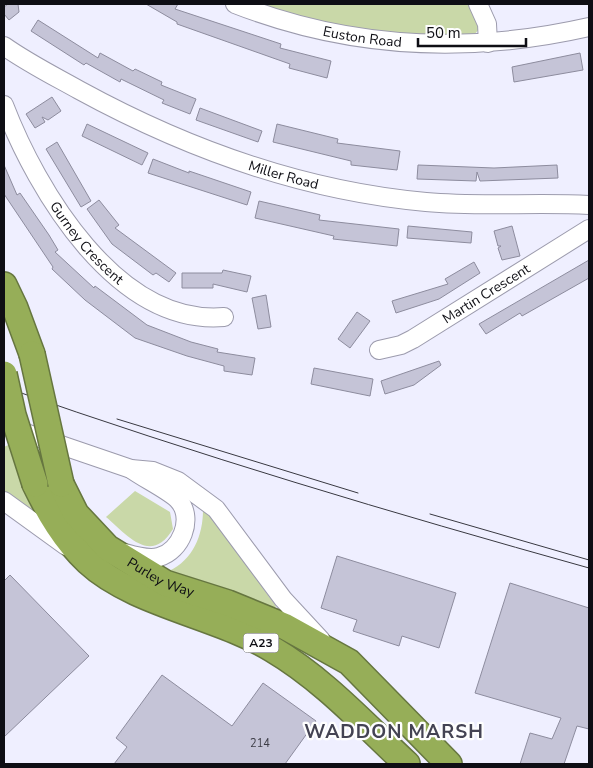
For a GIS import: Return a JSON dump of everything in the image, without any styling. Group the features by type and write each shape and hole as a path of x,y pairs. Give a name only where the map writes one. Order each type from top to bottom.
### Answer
{"highway":[{"name":"Purley Way","path":"4,285 15,308 32,354 61,484 98,556 117,582 226,626 270,647 289,659 335,695 407,764"},
{"name":"Purley Way","path":"4,374 13,415 35,484 51,518 64,536 98,556 165,583 228,603 276,623 349,662 449,764"}],"street":[{"path":"478,4 487,24 488,43"},
{"name":"Euston Road","path":"240,5 297,24 364,39 440,45 530,39 589,27"},
{"name":"Miller Road","path":"4,46 69,85 153,128 239,162 302,181 365,195 427,202 589,205"},
{"name":"Gurney Crescent","path":"4,105 38,180 68,226 94,256 135,290 153,301 190,317 205,319 224,317"},
{"name":"Martin Crescent","path":"379,350 401,345 412,339 589,229"},
{"path":"4,426 131,469 179,500 186,518 184,529 175,547 158,558 98,556 4,501"},
{"path":"131,469 153,470 178,481 216,509 283,599 334,654"}],"green space":[{"path":"262,4 472,4 479,17 479,29 474,35 394,35 320,23"},
{"path":"10,444 37,514 4,493 4,447"},
{"path":"135,491 170,512 173,529 165,540 156,545 148,546 131,539 106,517"},
{"path":"203,510 223,529 232,541 276,606 274,609 176,577 169,571 184,560 195,546 201,529"}],"building":[{"path":"8,4 18,4 19,12 9,20 4,14 4,7"},
{"path":"146,4 178,4 175,9 281,44 280,48 331,61 327,78 289,68 290,64 177,24 177,22"},
{"path":"38,20 98,58 100,53 133,71 135,69 162,82 161,85 196,99 190,114 162,103 164,100 121,79 120,82 86,63 84,65 31,31"},
{"path":"580,53 583,70 514,82 512,67"},
{"path":"52,97 61,111 48,120 42,117 45,122 35,128 26,114"},
{"path":"200,108 262,131 258,142 196,120"},
{"path":"87,124 148,153 142,165 82,136"},
{"path":"277,124 338,139 337,143 400,151 397,170 351,165 351,161 273,142"},
{"path":"57,142 91,201 81,207 46,149"},
{"path":"153,159 189,173 189,171 251,192 247,205 148,173"},
{"path":"4,165 17,195 20,193 49,235 58,250 55,252 94,288 95,286 147,325 191,342 218,349 217,352 255,358 252,375 224,371 224,366 187,356 135,338 85,300 52,269 53,267 4,194"},
{"path":"418,165 494,168 557,165 558,178 480,181 477,172 476,181 417,179"},
{"path":"99,200 119,225 115,228 176,273 169,282 156,273 153,275 112,244 87,209"},
{"path":"259,201 320,215 319,220 399,229 397,246 333,239 334,236 255,218"},
{"path":"408,226 472,232 471,243 407,238"},
{"path":"512,226 520,256 502,260 498,248 501,246 498,246 494,231"},
{"path":"589,260 589,278 522,316 520,313 486,334 479,324"},
{"path":"474,262 480,273 439,299 396,313 392,301 448,284 445,279"},
{"path":"223,270 251,276 247,292 213,284 213,288 182,288 182,273 222,273"},
{"path":"266,295 271,327 258,329 252,298"},
{"path":"357,312 370,321 350,348 338,339"},
{"path":"439,361 441,365 414,385 385,394 381,381"},
{"path":"314,368 373,379 370,396 311,384"},
{"path":"337,556 456,593 439,648 402,636 399,646 353,631 357,620 321,608"},
{"path":"10,575 89,656 4,737 4,581"},
{"path":"510,583 589,608 589,729 577,726 564,764 520,764 530,733 552,739 561,718 475,693"},
{"path":"162,675 232,726 263,683 316,721 285,764 114,764 127,747 116,738"}],"tram line":[{"path":"4,387 149,436 295,482 589,568"},
{"path":"117,419 358,493"},
{"path":"430,514 589,560"}],"district":[{"name":"WADDON MARSH","path":"394,732"}]}
